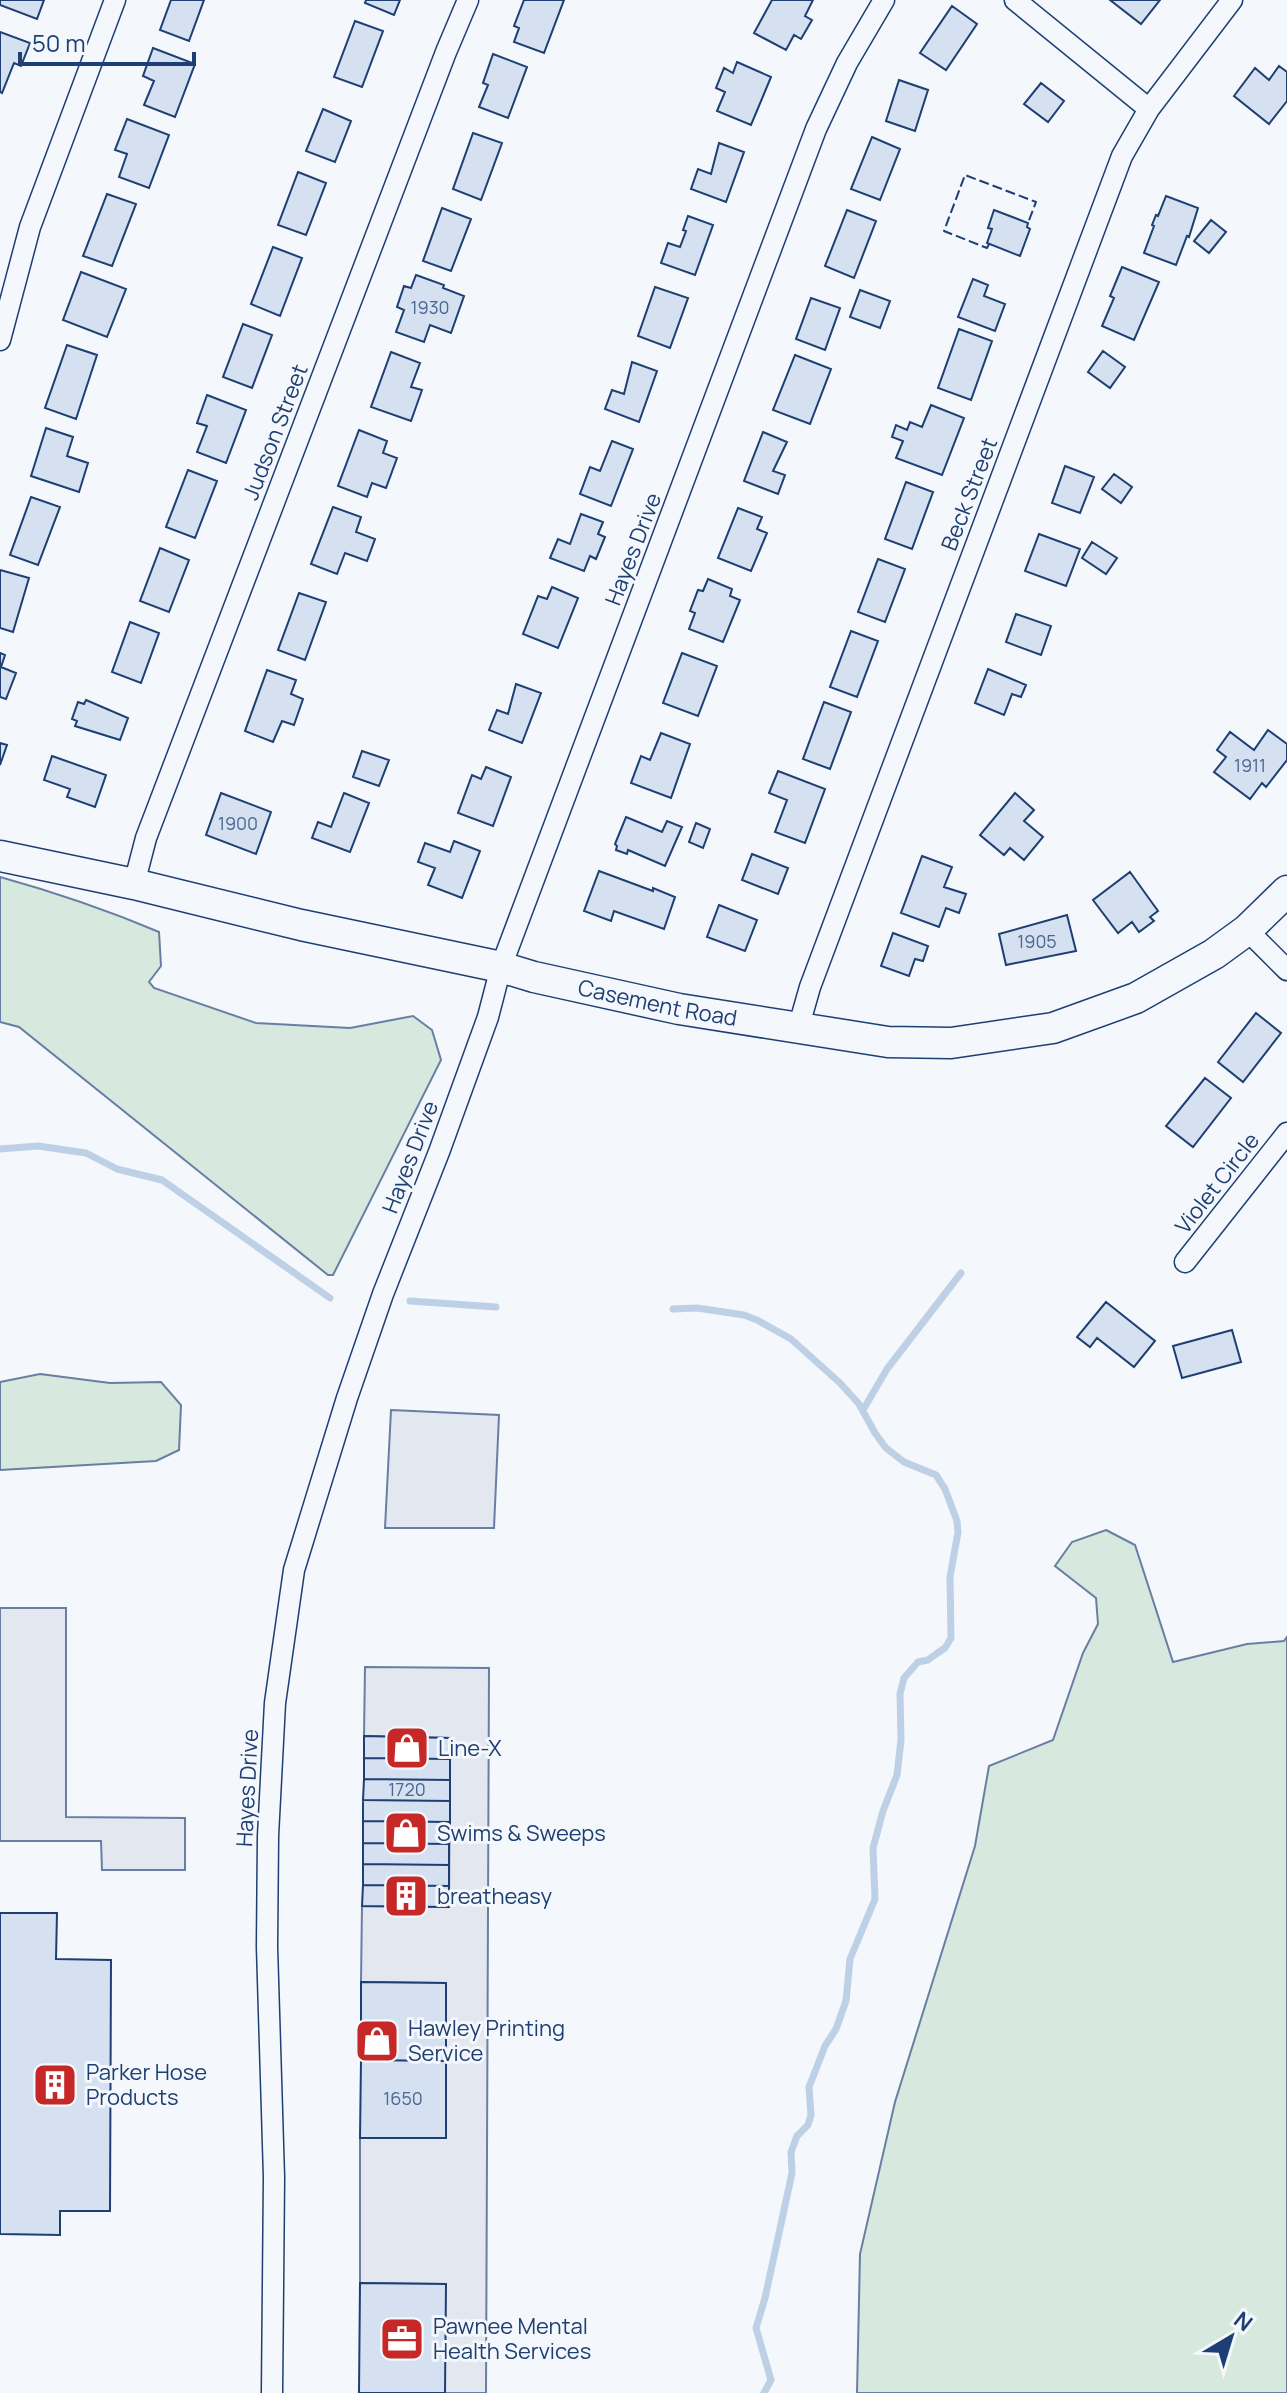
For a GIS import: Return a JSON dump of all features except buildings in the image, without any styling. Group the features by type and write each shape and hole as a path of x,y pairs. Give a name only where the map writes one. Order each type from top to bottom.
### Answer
{"street":[{"path":"0,340 30,227 115,0"},
{"name":"Judson Street","path":"134,884 146,838 468,0"},
{"name":"Hayes Drive","path":"272,2393 274,2177 267,1947 268,1836 275,1703 294,1570 360,1359 488,1017 501,967 816,129 847,63 884,0"},
{"path":"1015,0 1149,109"},
{"name":"Beck Street","path":"798,1029 810,987 1122,156 1149,109 1232,0"},
{"name":"Casement Road","path":"0,856 679,1009 888,1042 951,1043 1053,1028 1136,998 1183,973 1247,930 1287,891"},
{"path":"1247,930 1287,970"},
{"name":"Violet Circle","path":"1185,1262 1287,1133"}],"shaded area":[{"path":"0,877 80,902 159,932 161,966 149,982 154,988 256,1023 350,1028 413,1016 432,1030 441,1060 333,1275 328,1275 19,1027 0,1022"},
{"path":"40,1374 110,1383 161,1382 181,1405 179,1450 156,1461 0,1470 0,1382"},
{"path":"391,1410 499,1415 494,1528 385,1528"},
{"path":"1106,1530 1135,1545 1173,1662 1247,1644 1284,1641 1287,1637 1287,2393 857,2393 860,2254 895,2102 975,1846 989,1766 1053,1740 1083,1653 1098,1624 1096,1598 1055,1566 1072,1542"},
{"path":"0,1608 66,1608 66,1817 185,1818 185,1870 102,1870 101,1841 0,1841"},
{"path":"365,1667 489,1668 486,2393 445,2393 445,2284 360,2283 360,2138 446,2138 446,1983 361,1982 362,1906 449,1907 450,1738 364,1736"}],"waterway":[{"path":"0,1149 38,1146 86,1153 117,1169 162,1180 330,1298"},
{"path":"863,1410 887,1369 961,1273"},
{"path":"410,1301 496,1307"},
{"path":"673,1309 697,1308 744,1315 791,1339 859,1404 886,1448 904,1462 936,1475 945,1489 958,1532 950,1577 951,1638 945,1648 928,1660 918,1662 904,1678 900,1694 901,1740 897,1775 873,1848 875,1899 850,1959 846,2001 809,2087 811,2115 808,2125 797,2136 791,2152 792,2173 756,2328 771,2380 764,2393"}],"fence":[{"path":"989,244 987,248 944,231 965,175 1036,202 1028,223"}],"place":[{"name":"Line-X","path":"407,1748"},
{"name":"Swims & Sweeps","path":"406,1833"},
{"name":"breatheasy","path":"406,1896"},
{"name":"Hawley Printing Service","path":"377,2041"},
{"name":"Parker Hose Products","path":"55,2085"},
{"name":"Pawnee Mental Health Services","path":"402,2339"}]}
